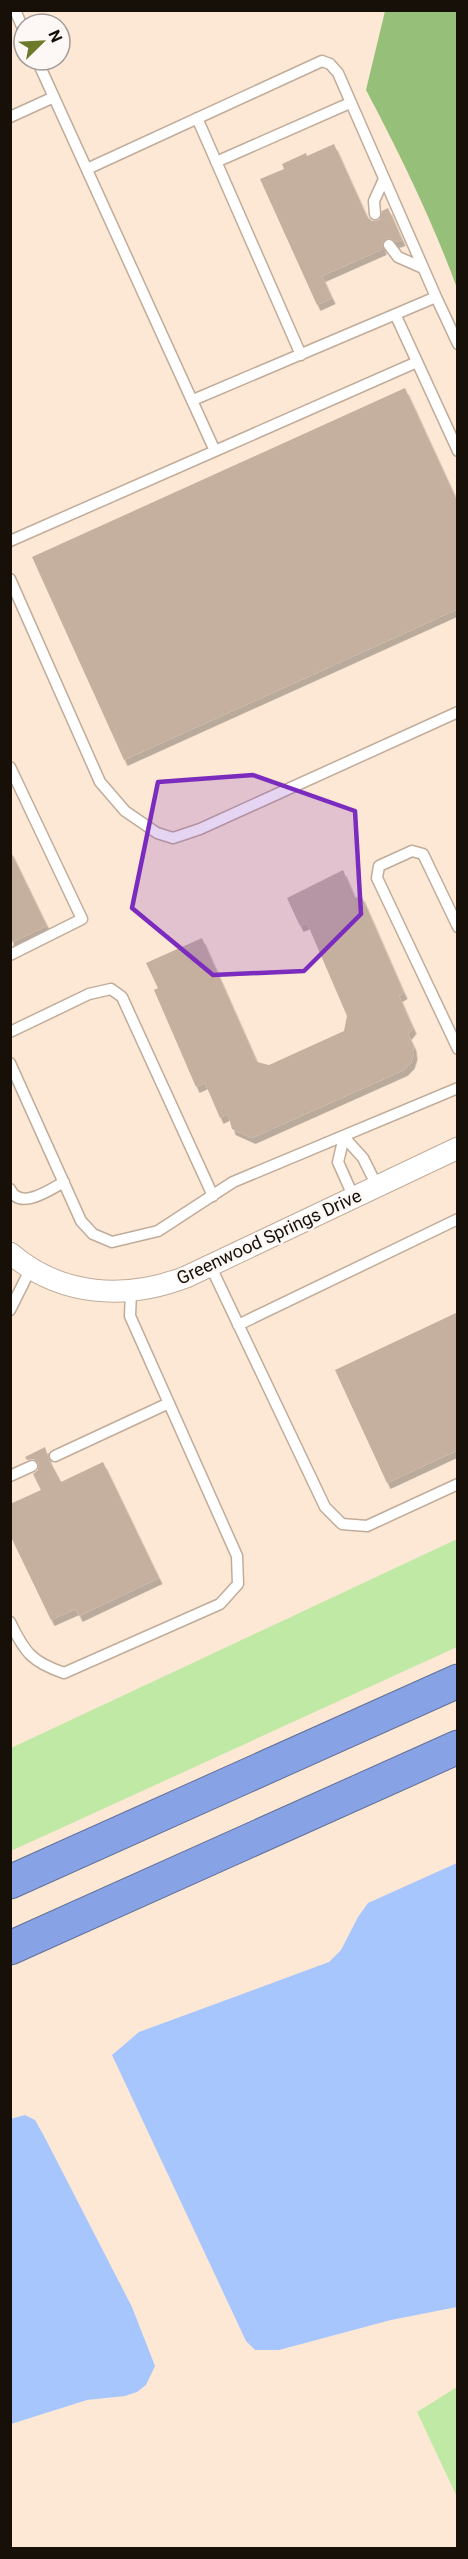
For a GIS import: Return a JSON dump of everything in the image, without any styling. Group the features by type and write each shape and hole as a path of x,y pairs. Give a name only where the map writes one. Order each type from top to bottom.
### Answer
{"highway":[{"path":"351,1729 458,1674"},
{"path":"10,1882 458,1681"},
{"path":"10,1948 458,1747"}],"street":[{"name":"Greenwood Springs Drive","path":"10,1252 31,1268 72,1287 131,1291 158,1287 210,1265 458,1148"}],"lane":[{"path":"87,169 322,61 330,64 338,73 458,344"},
{"path":"43,72 216,451"},
{"path":"10,117 54,97"},
{"path":"216,162 350,103"},
{"path":"196,117 301,355"},
{"path":"375,214 374,201 384,179"},
{"path":"389,246 398,257 423,268"},
{"path":"193,400 396,316 436,297"},
{"path":"396,316 458,451"},
{"path":"10,541 417,362"},
{"path":"10,579 100,782 125,811 157,833 173,838 200,829 458,712"},
{"path":"10,767 82,919 10,955"},
{"path":"458,927 423,854 411,851 379,866 376,871 377,878 458,1049"},
{"path":"10,1032 89,994 111,989 122,996 213,1196"},
{"path":"10,1063 81,1221 93,1234 112,1242 158,1231 233,1182 458,1088"},
{"path":"344,1137 363,1158 377,1186"},
{"path":"344,1137 338,1162 354,1198"},
{"path":"10,1189 18,1199 31,1198 64,1182"},
{"path":"238,1325 458,1219"},
{"path":"210,1265 325,1507 342,1524 367,1526 458,1484"},
{"path":"10,1310 31,1268"},
{"path":"10,1622 20,1642 40,1664 64,1673 220,1604 238,1584 237,1556 130,1316 131,1291"},
{"path":"55,1456 169,1403"},
{"path":"10,1476 32,1466"}],"highlighted area":[{"path":"253,775 355,811 361,914 304,971 213,975 132,908 158,782"}],"green space":[{"path":"385,11 457,11 457,288 415,188 366,90"},
{"path":"457,1539 457,1647 11,1851 11,1748"},
{"path":"457,2387 457,2497 417,2412"}],"water":[{"path":"457,1863 457,2307 391,2320 279,2350 255,2350 246,2341 112,2055 139,2032 329,1962 341,1950 368,1903"},
{"path":"25,2115 35,2120 44,2136 132,2307 155,2366 146,2385 137,2392 125,2396 87,2400 11,2424 10,2119"}],"building":[{"path":"334,144 367,217 372,221 379,220 382,211 388,208 402,240 396,242 391,238 385,239 382,243 383,249 322,276 332,298 317,305 260,179 284,169 282,164"},
{"path":"405,388 458,503 458,609 124,760 32,557"},
{"path":"10,850 47,926 10,943"},
{"path":"343,870 355,898 361,895 404,993 399,996 413,1028 408,1034 414,1054 411,1063 404,1070 252,1138 232,1129 228,1114 220,1118 205,1083 196,1087 154,990 158,988 146,963 202,938 257,1062 269,1065 344,1031 347,1016 307,923 300,926 287,898"},
{"path":"458,1312 458,1450 387,1483 335,1370"},
{"path":"45,1447 61,1482 103,1462 159,1578 79,1616 76,1609 51,1620 10,1535 10,1504 41,1490 33,1474 38,1470 39,1462 33,1459 27,1460 25,1457"}]}
